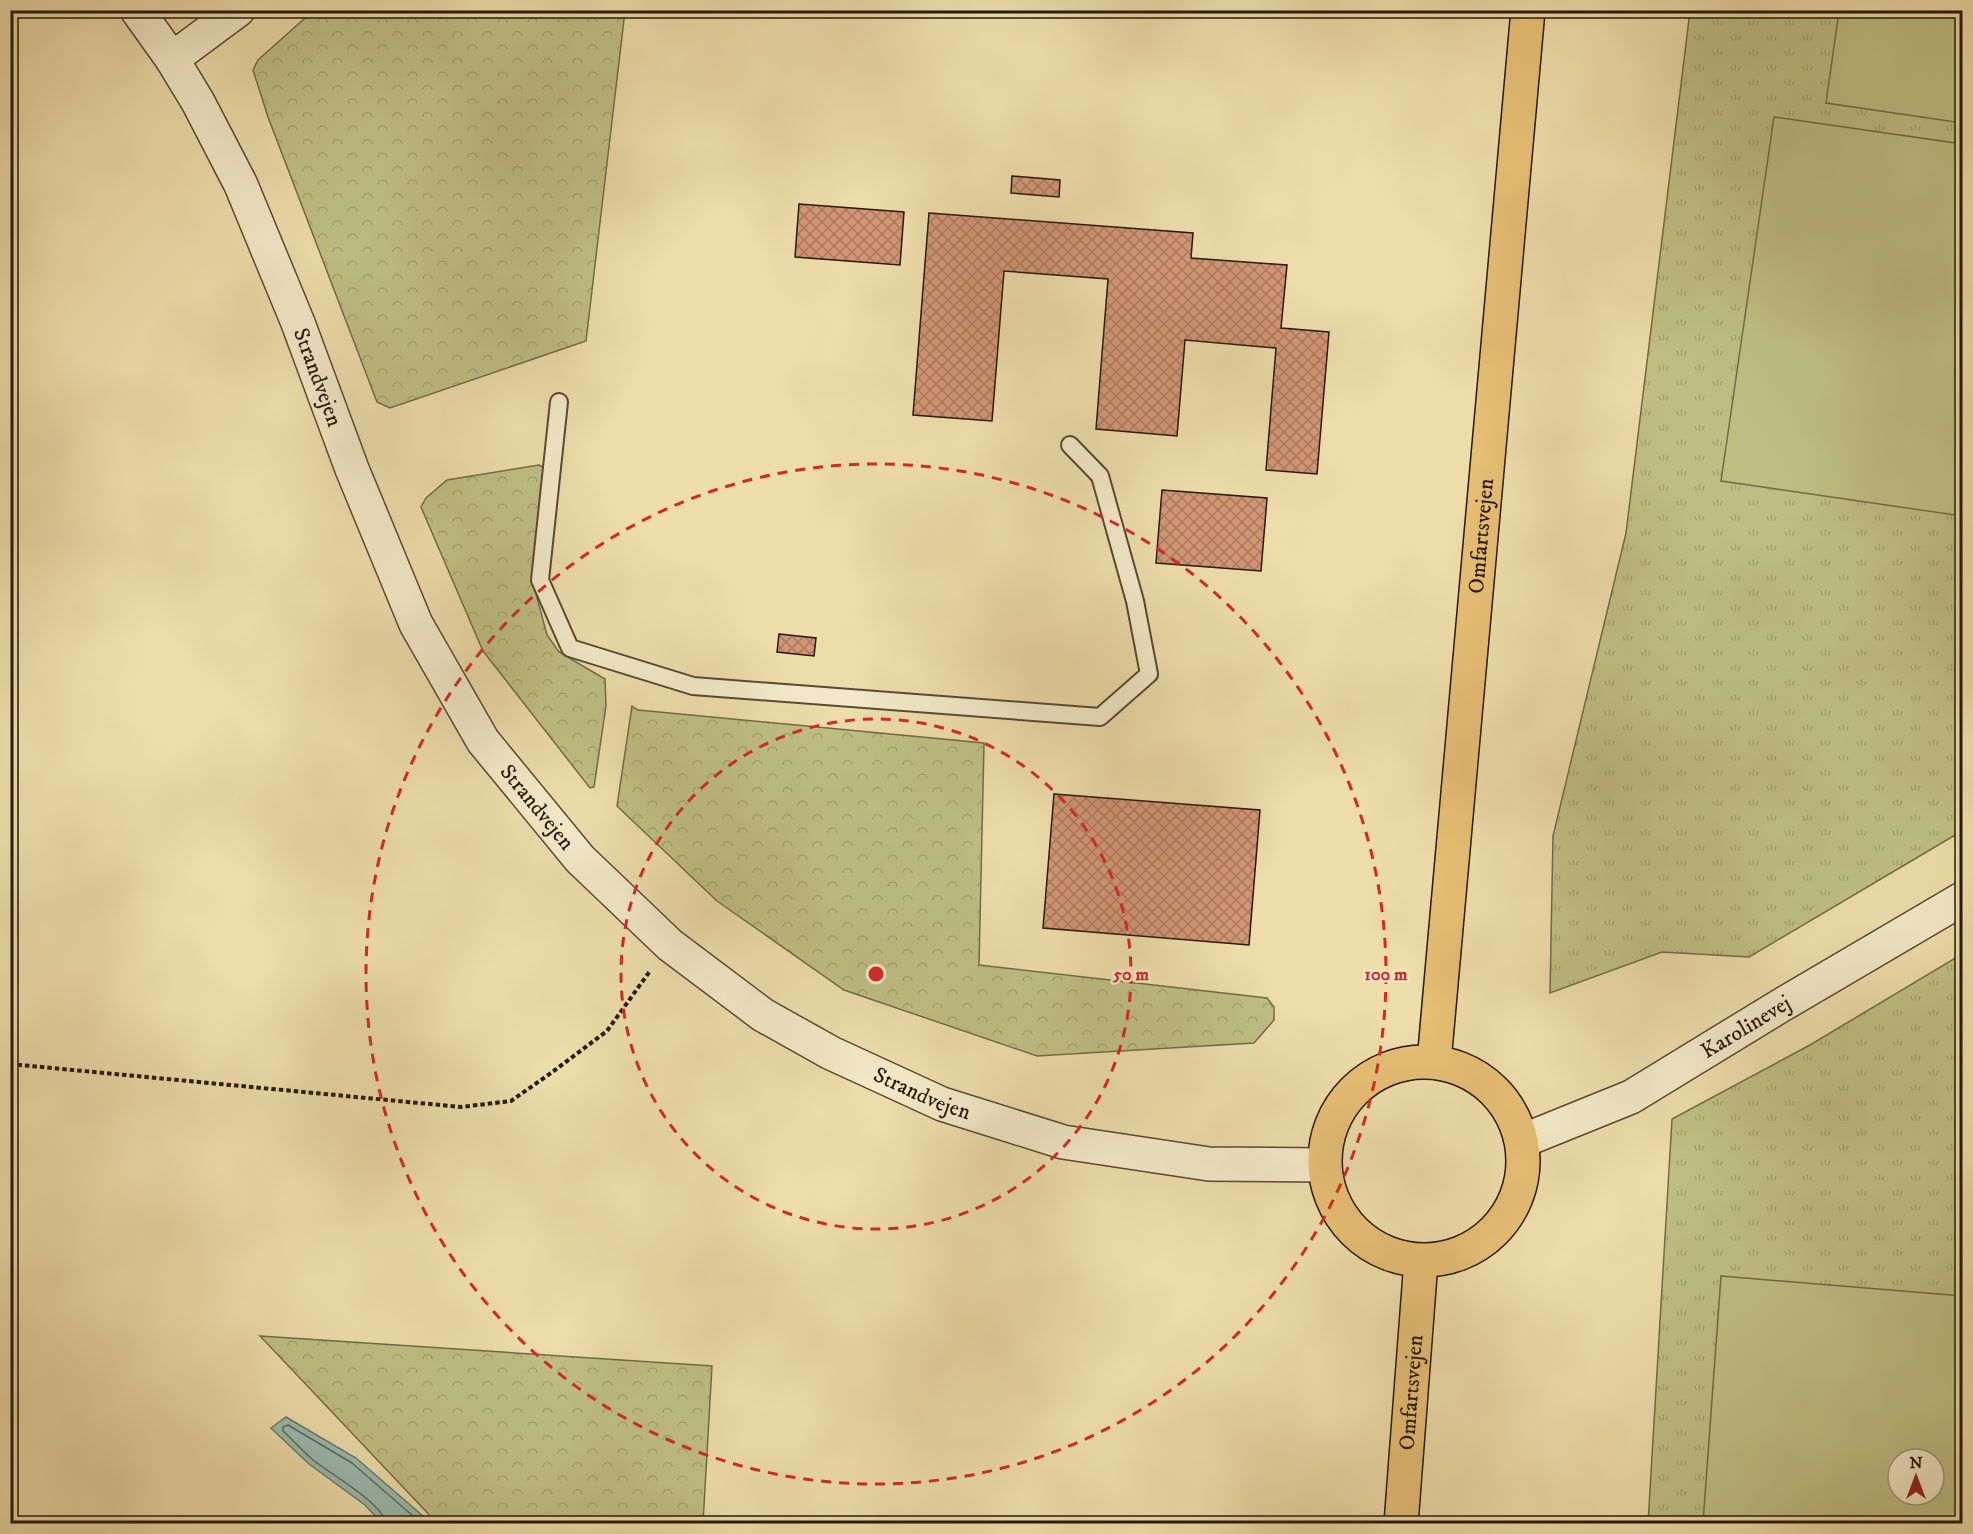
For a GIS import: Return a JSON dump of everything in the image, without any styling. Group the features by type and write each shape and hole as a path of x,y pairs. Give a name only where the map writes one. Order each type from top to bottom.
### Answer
{"main road":[{"name":"Omfartsvejen","path":"1434,1062 1528,10"},
{"path":"1434,1062 1464,1070 1491,1088 1511,1112 1522,1141 1523,1171 1516,1200 1500,1226 1478,1245 1451,1257 1421,1261 1392,1256 1365,1242 1344,1221 1329,1195 1324,1165 1328,1132 1344,1101 1369,1078 1400,1064 1434,1062"},
{"name":"Omfartsvejen","path":"1401,1524 1421,1261"}],"street":[{"name":"Strandvejen","path":"137,10 172,58 198,102 241,185 298,323 352,469 416,624 483,741 580,859 670,945 763,1015 831,1053 942,1104 1063,1142 1209,1164 1324,1165"},
{"path":"172,58 238,10"},
{"name":"Karolinevej","path":"1522,1141 1631,1097 1962,899"}],"lane":[{"path":"559,402 540,580 570,648 693,686 1101,717 1149,674 1135,601 1101,477 1070,445"}],"path":[{"path":"10,1064 461,1107 511,1101 607,1031 670,945"}],"green space":[{"path":"313,11 625,11 586,341 390,408 377,402 268,117 253,70 258,60"},
{"path":"1690,11 1962,11 1962,831 1749,957 1662,952 1550,993 1553,836 1626,533"},
{"path":"1839,11 1962,11 1962,123 1826,103"},
{"path":"1774,117 1962,144 1962,516 1721,481"},
{"path":"539,465 548,470 536,594 547,635 559,652 605,679 606,706 594,787 590,788 483,651 421,507 426,498 447,480"},
{"path":"632,706 638,710 984,743 979,965 1267,998 1274,1007 1274,1020 1254,1043 1037,1056 844,990 717,901 617,806"},
{"path":"1962,954 1962,1523 1648,1524 1672,1119 1810,1045"},
{"path":"1721,1276 1962,1296 1962,1523 1703,1523"},
{"path":"260,1336 712,1366 703,1523 437,1523"}],"water":[{"path":"286,1417 356,1458 431,1523 382,1523 365,1505 309,1464 271,1428"}],"building":[{"path":"1012,176 1060,180 1059,197 1011,193"},
{"path":"799,204 904,212 900,265 795,257"},
{"path":"929,213 1193,233 1191,258 1287,265 1281,328 1329,332 1317,474 1266,470 1276,348 1185,340 1177,436 1096,429 1108,279 1004,271 992,421 913,415"},
{"path":"1162,490 1267,498 1261,571 1156,563"},
{"path":"779,634 816,638 814,656 777,652"},
{"path":"1054,794 1260,810 1249,945 1043,928"}]}
